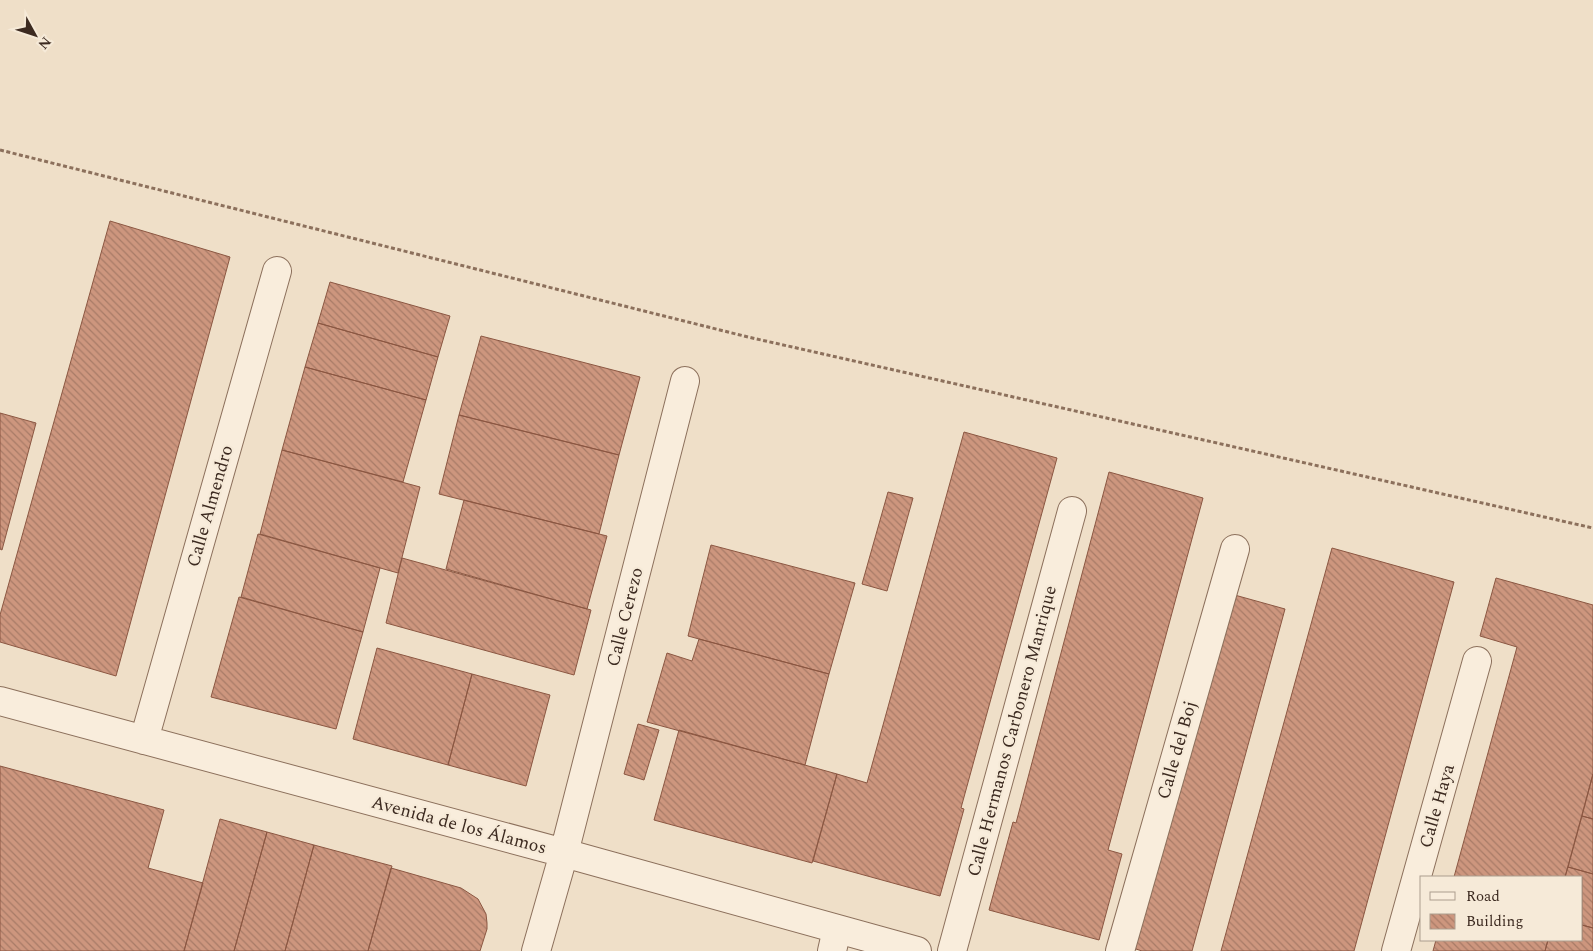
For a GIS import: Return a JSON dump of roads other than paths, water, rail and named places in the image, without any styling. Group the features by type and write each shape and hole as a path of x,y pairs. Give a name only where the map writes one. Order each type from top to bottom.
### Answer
{"street":[{"name":"Calle Almendro","path":"144,740 276,272"},
{"name":"Calle Cerezo","path":"536,951 564,853 685,381"},
{"name":"Calle Hermanos Carbonero Manrique","path":"952,951 1072,511"},
{"name":"Calle del Boj","path":"1120,951 1235,549"},
{"name":"Calle Haya","path":"1396,951 1477,661"},
{"name":"Avenida de los Álamos","path":"0,701 564,853 834,940 918,951"}]}
